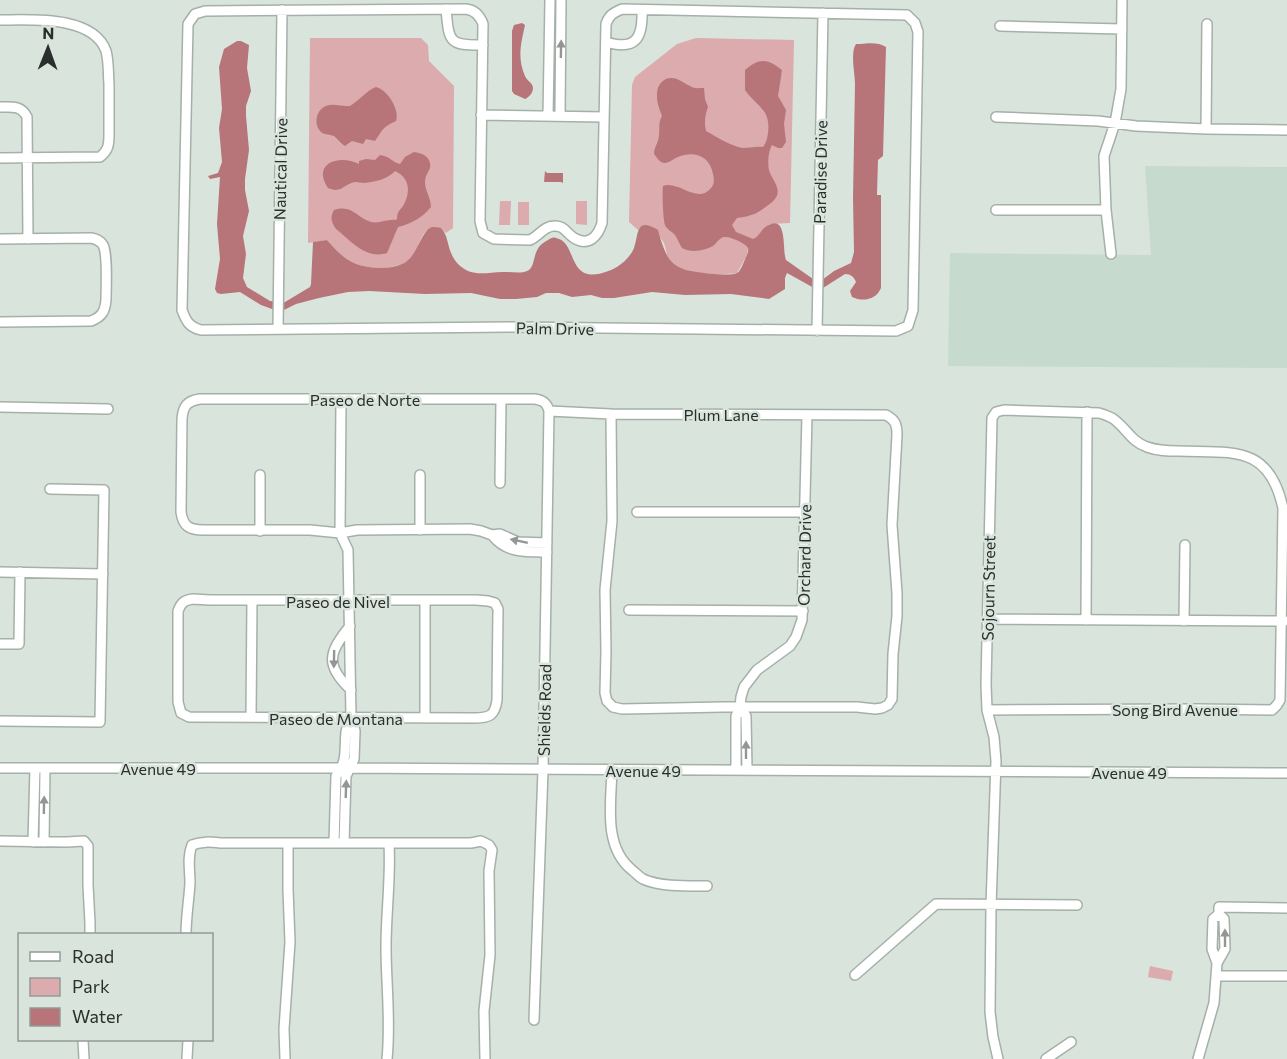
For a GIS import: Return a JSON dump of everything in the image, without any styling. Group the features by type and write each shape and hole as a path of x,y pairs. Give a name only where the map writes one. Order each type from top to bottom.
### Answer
{"street":[{"path":"548,116 550,0"},
{"path":"560,116 561,0"},
{"path":"1111,254 1106,210 1104,156 1115,123 1121,89 1122,0"},
{"path":"446,9 449,35 455,43 483,45"},
{"name":"Palm Drive","path":"446,9 470,10 479,16 483,24 480,221 483,233 494,239 530,240 543,230 554,226 562,227 573,238 579,240 591,240 600,231 606,24 612,14 622,9 907,15 917,27 918,43 912,316 908,326 896,332 521,327 195,328 187,323 182,310 188,24 195,14 205,11 282,10 446,9"},
{"name":"Nautical Drive","path":"278,328 282,10"},
{"path":"606,42 622,45 635,42 642,30 642,10"},
{"name":"Paradise Drive","path":"817,331 823,13"},
{"path":"0,20 59,21 87,31 98,39 105,49 108,62 109,135 106,153 100,157 0,158"},
{"path":"1206,129 1207,24"},
{"path":"1000,26 1122,28"},
{"path":"0,106 17,106 24,111 27,117 28,239"},
{"path":"481,115 604,117"},
{"path":"996,117 1098,121 1136,126 1206,129 1287,129"},
{"path":"996,210 1106,210"},
{"path":"0,239 91,238 101,242 105,252 106,300 102,315 91,321 0,322"},
{"path":"339,843 346,768 354,759 356,731 351,717 348,550 340,532 341,399"},
{"name":"Paseo de Norte","path":"260,531 195,530 186,526 182,519 182,419 186,404 193,400 540,399 544,402"},
{"path":"500,483 501,400"},
{"name":"Shields Road","path":"534,1020 543,770 547,548 549,411 544,402"},
{"path":"0,407 108,409"},
{"name":"Sojourn Street","path":"999,1059 990,1012 996,771 994,737 987,710 992,418 996,412 1004,410 1087,412"},
{"name":"Plum Lane","path":"549,411 611,414 886,415 897,425 892,525 897,616 892,699 888,705 875,709 741,707"},
{"path":"988,619 1086,620 1184,621 1284,621 1283,508 1280,494 1266,470 1254,460 1233,452 1159,450 1144,447 1112,418 1099,413 1087,412 1086,620"},
{"path":"611,414 612,521 605,590 605,693 607,701 613,707 622,709 741,707"},
{"name":"Orchard Drive","path":"736,770 736,716 741,707 741,697 748,681 757,670 790,646 796,637 803,611 807,415"},
{"path":"260,475 260,531 470,529 492,535 500,534 518,542 547,548"},
{"path":"420,475 420,530"},
{"path":"0,721 100,722 104,490 50,489"},
{"path":"637,512 805,512"},
{"path":"1184,621 1185,545"},
{"path":"0,572 103,574"},
{"path":"0,644 19,644 20,572"},
{"name":"Paseo de Nivel","path":"181,713 178,702 178,611 181,603 193,599 488,601 495,603 498,609 497,700 492,715"},
{"path":"251,717 252,600"},
{"path":"425,601 425,718"},
{"path":"629,610 803,611"},
{"name":"Song Bird Avenue","path":"987,710 1272,710 1280,700 1284,621"},
{"path":"350,626 336,644 333,660 336,674 351,690"},
{"name":"Orchard Drive","path":"741,707 746,716 747,771"},
{"name":"Paseo de Montana","path":"181,713 189,717 484,718 492,715"},
{"name":"Avenue 49","path":"0,768 1287,773"},
{"path":"33,842 40,768"},
{"path":"40,768 44,842"},
{"path":"612,770 611,828 616,849 625,864 643,879 669,885 707,886"},
{"path":"0,841 84,841 89,850 90,933"},
{"path":"186,933 190,882 189,851 192,845 198,843 389,844 482,841 492,850 489,871 490,955 484,1011 485,1059"},
{"path":"285,1059 285,1011 290,942 288,843"},
{"path":"387,1059 389,1012 386,926 390,871 389,844"},
{"path":"855,975 936,904 1077,905"},
{"path":"1198,1059 1214,1003 1217,963 1225,950 1224,919 1219,910 1287,908"},
{"path":"1216,976 1287,976"},
{"path":"82,1041 84,1059"},
{"path":"186,1059 188,1041"},
{"path":"1046,1059 1071,1042"}],"shaded area":[{"path":"1145,166 1287,167 1287,368 948,366 950,253 1151,255"}],"green space":[{"path":"310,38 421,38 428,45 429,61 454,86 453,228 446,233 441,228 428,230 411,258 398,265 382,268 366,267 345,258 327,240 308,243"},
{"path":"696,38 794,40 790,223 770,224 748,249 737,273 693,272 677,266 669,260 664,242 660,238 642,226 638,230 629,222 632,85 635,77 677,44"},
{"path":"500,201 511,201 510,225 499,225"},
{"path":"576,201 587,201 587,225 576,224"},
{"path":"518,202 529,202 529,225 518,225"},
{"path":"1150,966 1173,971 1171,981 1148,977"}],"water":[{"path":"522,23 525,25 520,51 521,63 525,76 533,88 525,99 512,91 512,31 514,25"},
{"path":"237,41 249,45 247,68 251,91 246,106 249,150 245,190 249,211 243,236 246,254 243,278 247,287 270,301 285,302 310,287 313,242 327,240 348,260 372,267 388,268 407,261 425,232 432,227 441,228 444,232 458,264 475,273 527,271 539,247 554,238 563,241 579,269 586,274 611,270 621,264 632,252 639,229 645,225 658,230 668,257 679,267 712,274 737,273 748,252 744,244 724,237 709,248 689,250 682,248 675,235 665,225 663,186 675,186 700,194 706,193 711,188 714,180 709,163 700,156 684,155 665,163 654,154 662,116 657,93 659,85 668,78 677,79 693,88 704,88 708,107 705,119 706,131 738,147 763,147 768,133 767,119 762,109 745,90 745,70 763,61 772,63 782,70 778,96 786,110 784,124 786,142 782,148 772,145 768,159 769,170 778,192 775,199 762,210 737,218 732,225 736,232 753,239 767,226 778,224 783,234 786,260 813,279 822,280 851,263 854,252 855,84 853,52 856,44 871,43 886,47 883,156 878,160 877,195 881,195 881,288 873,297 860,299 852,297 850,291 856,282 849,275 845,274 823,288 814,288 787,273 785,289 769,299 731,294 685,295 652,292 614,298 591,295 572,297 559,293 546,293 537,297 500,299 471,293 425,294 369,291 348,292 319,298 284,310 261,305 240,292 217,293 215,289 220,259 217,224 220,177 210,179 208,176 218,173 222,162 219,128 222,109 219,67 224,49"},
{"path":"376,87 389,96 395,106 397,117 396,121 388,125 375,141 366,139 363,144 352,141 345,146 334,136 320,131 316,120 323,108 332,105 350,106"},
{"path":"414,152 428,158 430,164 425,182 431,207 416,220 398,227 387,253 372,254 365,251 336,229 332,219 334,210 350,210 371,222 395,220 407,196 406,181 395,171 381,180 355,182 333,190 328,188 324,179 325,167 330,163 344,160 359,164 359,161 375,160 380,155 400,164 405,157"},
{"path":"545,171 563,173 563,183 544,182"}]}
